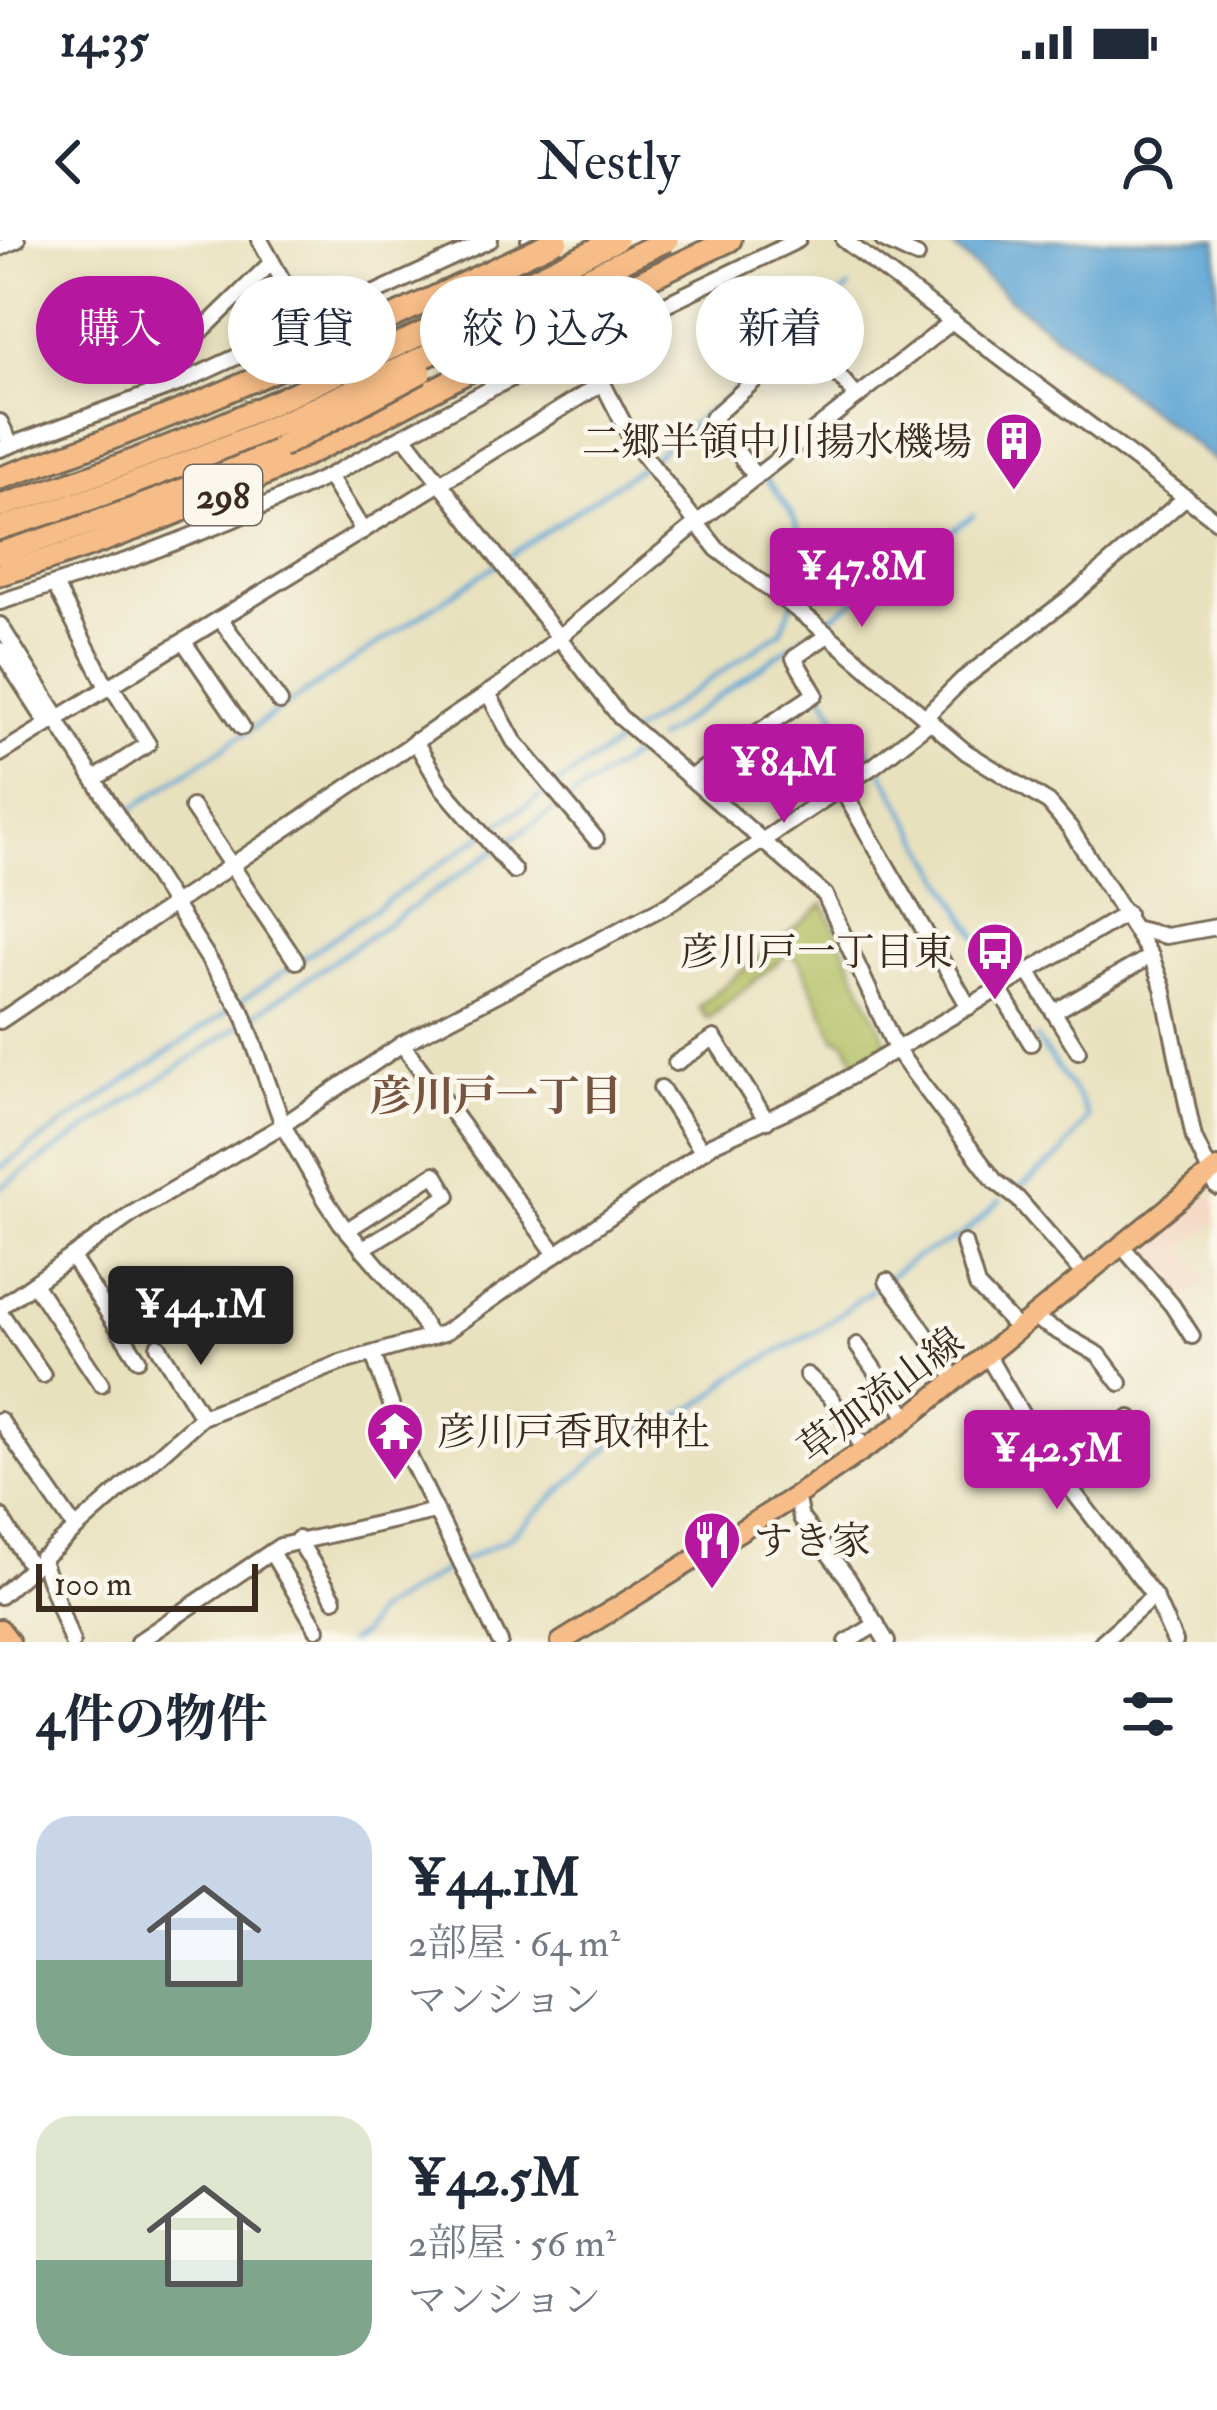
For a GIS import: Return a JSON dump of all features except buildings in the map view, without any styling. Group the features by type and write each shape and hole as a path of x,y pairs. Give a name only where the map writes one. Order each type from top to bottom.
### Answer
{"highway":[{"name":"298","path":"0,478 209,401 557,240"},
{"path":"0,506 118,467 198,434 616,240"},
{"path":"591,276 667,240"},
{"name":"298","path":"0,574 127,533 250,483 540,332 730,240"},
{"path":"0,528 126,486 284,421 420,357"},
{"name":"298","path":"0,553 135,508 280,447 420,370"}],"main road":[{"name":"草加流山線","path":"561,1642 585,1636 866,1450 1214,1177"},
{"path":"0,1629 10,1642"}],"street":[{"path":"0,248 17,240"},
{"path":"260,240 281,276"},
{"path":"396,284 490,240"},
{"path":"529,240 548,276"},
{"path":"672,301 798,240"},
{"path":"844,240 1217,521"},
{"path":"883,240 917,256"},
{"path":"204,328 272,262"},
{"path":"0,1022 488,693 953,321"},
{"path":"756,477 712,418 805,336 857,397"},
{"path":"0,422 6,447 177,384"},
{"path":"0,602 232,520 329,476 506,384"},
{"path":"0,754 601,384 632,440 716,549 981,763 1049,803 1127,913 1150,956 1163,988 1194,1138 1214,1177"},
{"path":"404,436 620,717 825,895 897,1051 995,1181 1018,1199 1085,1276"},
{"path":"329,476 363,531"},
{"path":"43,1375 0,1310 135,1212 284,1125 402,1044 667,905 841,788 928,718 962,680 1072,596 1186,497"},
{"path":"55,585 110,688 148,744 95,779"},
{"path":"221,620 280,702"},
{"path":"0,625 53,719"},
{"path":"691,777 814,694 794,658 828,635"},
{"path":"184,642 242,727"},
{"path":"0,650 95,779 243,1013 284,1125 346,1230 411,1305 431,1337"},
{"path":"488,693 514,741 596,839"},
{"path":"415,741 441,786 514,872"},
{"path":"841,788 969,1007"},
{"path":"192,807 296,961"},
{"path":"0,1596 202,1417 291,1381 431,1337 472,1315 703,1151 897,1051 1127,913"},
{"path":"1137,929 1166,936 1217,927"},
{"path":"1054,1012 1150,956"},
{"path":"1028,971 1078,1051"},
{"path":"999,988 1031,1042"},
{"path":"676,1063 714,1038 767,1121"},
{"path":"402,1044 556,1254"},
{"path":"661,1088 703,1151"},
{"path":"346,1230 435,1174 448,1196 362,1249"},
{"path":"964,1243 977,1286 1026,1324 1100,1355 1120,1383"},
{"path":"1122,1246 1192,1336"},
{"path":"73,1259 138,1359"},
{"path":"887,1281 929,1334 956,1380"},
{"path":"34,1284 100,1384"},
{"path":"158,1346 202,1417"},
{"path":"857,1346 908,1418"},
{"path":"373,1354 411,1460 500,1642"},
{"path":"987,1355 1047,1457 1154,1596 1175,1642"},
{"path":"807,1375 829,1396 866,1450"},
{"path":"1047,1457 1130,1418"},
{"path":"0,1420 75,1528"},
{"path":"796,1496 801,1518 848,1577 886,1642"},
{"path":"138,1642 271,1552 298,1539 435,1511"},
{"path":"0,1516 36,1563 72,1642"},
{"path":"298,1539 334,1599"},
{"path":"271,1552 317,1629"},
{"path":"1102,1642 1154,1596"},
{"path":"847,1642 877,1624"}],"shaded area":[{"path":"1211,1194 1217,1202 1217,1221 1183,1248 1208,1280 1178,1304 1137,1252"}],"green space":[{"path":"824,904 886,1040 884,1046 856,1062 845,1042 835,1038 801,964 790,952 708,1019 698,1007"}],"water":[{"path":"946,240 1217,240 1217,463 1006,296"}],"waterway":[{"path":"713,409 741,384"},
{"path":"123,815 643,466 710,409"},
{"path":"558,784 781,631 809,563 808,548 790,511 763,475"},
{"path":"823,623 974,515"},
{"path":"656,740 813,630"},
{"path":"801,656 843,728 850,724 873,759"},
{"path":"250,1018 646,747"},
{"path":"880,768 1003,982"},
{"path":"241,1001 549,790"},
{"path":"0,1168 232,1008"},
{"path":"0,1188 240,1025"},
{"path":"1016,1190 1061,1155 1088,1118 1036,1038"},
{"path":"349,1642 362,1634 375,1613 507,1539 624,1434 675,1418 711,1397 732,1377 821,1328 914,1258 962,1235 1000,1201"}],"place":[{"name":"二郷半領中川揚水機場","path":"1014,492"},
{"name":"彦川戸一丁目東","path":"995,1002"},
{"name":"彦川戸香取神社","path":"395,1482"},
{"name":"すき家","path":"712,1591"}],"district":[{"name":"彦川戸一丁目","path":"496,1095"}]}
